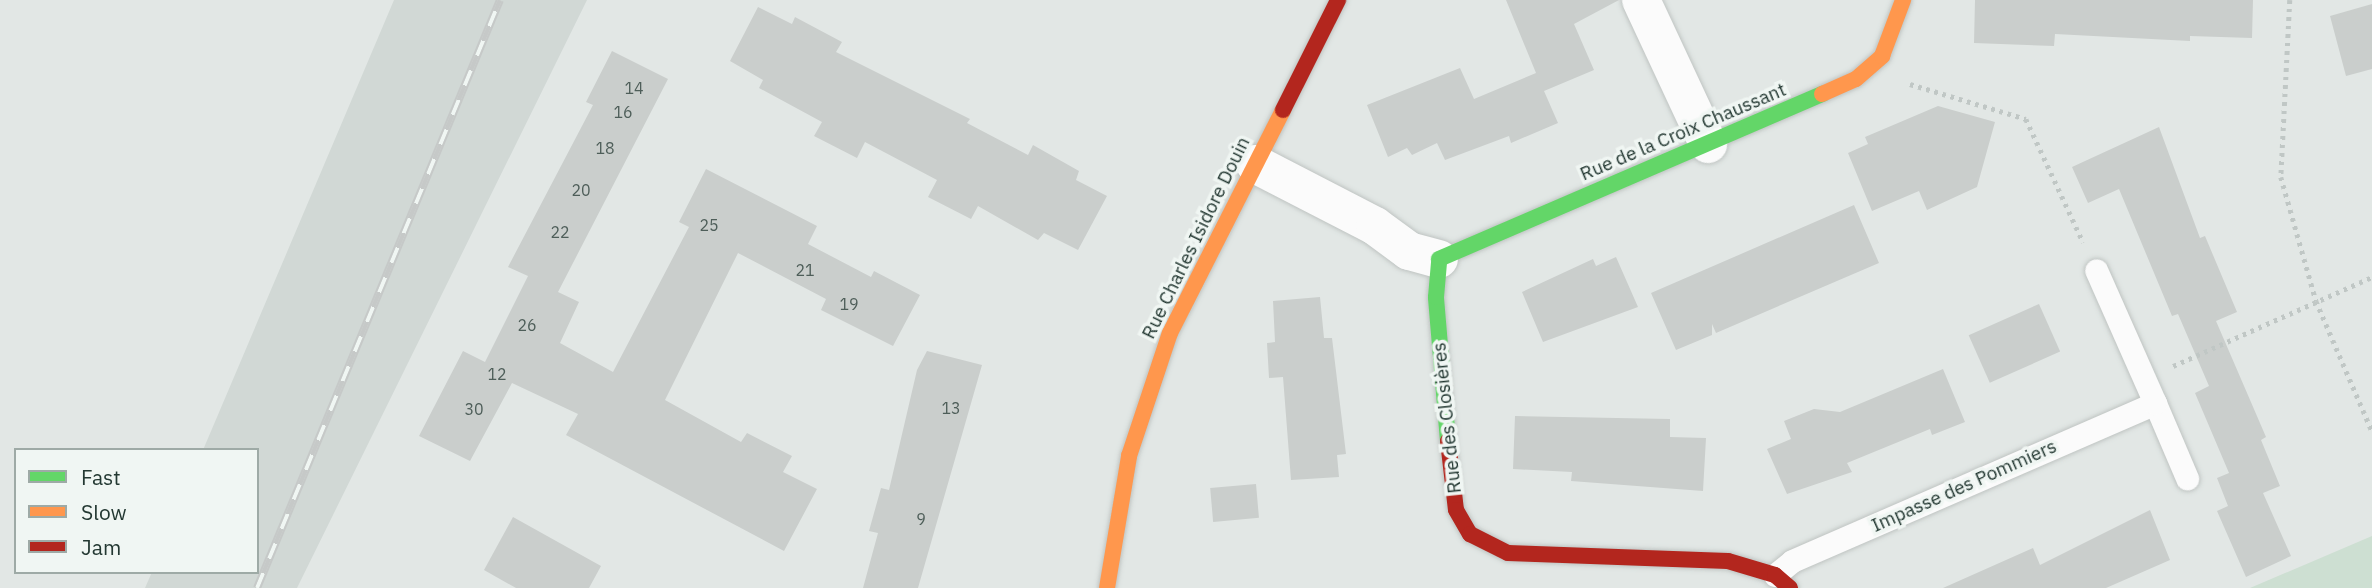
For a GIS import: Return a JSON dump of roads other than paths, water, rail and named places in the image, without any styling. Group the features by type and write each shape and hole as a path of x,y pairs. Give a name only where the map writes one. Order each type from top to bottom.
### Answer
{"street":[{"name":"Rue Charles Isidore Douin","path":"1107,588 1129,456 1170,333 1338,0"},
{"path":"1641,0 1708,145"},
{"name":"Rue de la Croix Chaussant","path":"1439,259 1708,145 1865,71 1882,56 1903,0"},
{"path":"1255,164 1375,226 1409,251 1439,259"},
{"name":"Rue des Closières","path":"1439,259 1436,297 1445,418 1456,510 1470,534 1508,553 1728,561 1782,582"}],"lane":[{"path":"2096,270 2188,478"},
{"name":"Impasse des Pommiers","path":"1782,582 1792,561 2155,402"}],"railway":[{"path":"257,588 500,0"}]}
